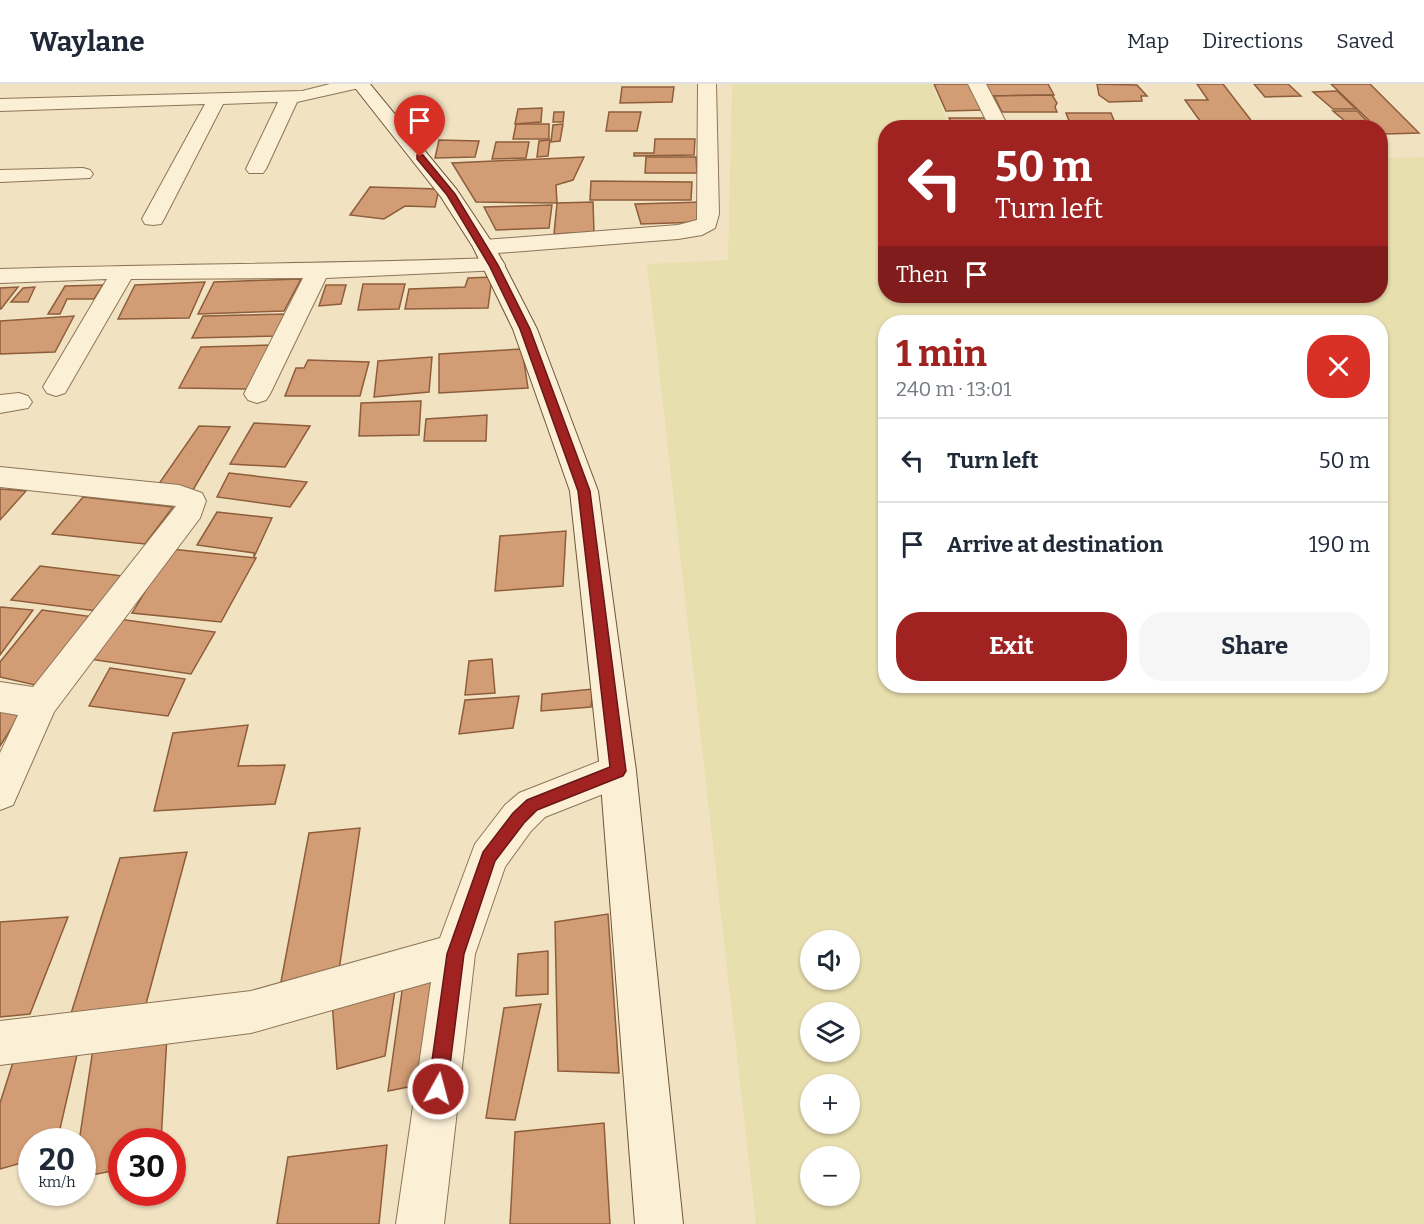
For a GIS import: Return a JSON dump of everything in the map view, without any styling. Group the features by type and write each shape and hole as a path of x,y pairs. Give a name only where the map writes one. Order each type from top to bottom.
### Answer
{"street":[{"path":"0,105 290,97 353,84"},
{"path":"360,84 450,194 489,256 525,329 584,491 618,771 659,1224"},
{"path":"0,276 123,272 318,271 489,256 702,227 707,223 708,214 707,84"},
{"path":"977,84 995,120"},
{"path":"256,169 290,97"},
{"path":"153,219 216,100"},
{"path":"0,176 82,174"},
{"path":"257,394 318,271"},
{"path":"56,387 123,272"},
{"path":"0,477 179,496 192,501 190,510 41,703 0,793"},
{"path":"0,697 41,703"},
{"path":"420,1224 455,954 489,857 518,818 532,805 618,771"},
{"path":"0,1043 251,1012 455,954"}],"shaded area":[{"path":"732,84 932,84 947,120 878,120 878,303 1388,303 1388,158 1424,157 1424,1224 756,1224 647,264 728,260"}],"building":[{"path":"934,84 969,84 984,110 946,111"},
{"path":"984,84 1048,84 1054,95 989,96"},
{"path":"1097,84 1137,85 1147,96 1141,96 1142,101 1109,102 1099,95"},
{"path":"1197,84 1223,84 1251,120 1199,120 1185,100 1208,100"},
{"path":"1254,84 1288,84 1301,96 1265,97"},
{"path":"1331,84 1370,84 1419,133 1388,134 1388,120 1369,120"},
{"path":"622,87 674,87 672,102 620,103"},
{"path":"1337,91 1356,109 1333,109 1313,92"},
{"path":"1052,95 1057,103 1055,107 1057,112 1002,112 994,96"},
{"path":"542,108 541,122 515,124 518,109"},
{"path":"1333,111 1357,111 1366,120 1344,120"},
{"path":"554,112 564,112 563,122 553,122"},
{"path":"609,112 641,112 637,131 606,131"},
{"path":"1066,113 1111,113 1114,120 1069,120"},
{"path":"949,118 987,118 988,120 950,120"},
{"path":"516,124 549,124 549,139 513,139"},
{"path":"563,124 560,141 551,142 553,125"},
{"path":"655,139 695,139 694,155 634,156 634,153 654,153"},
{"path":"439,140 479,141 475,157 435,158"},
{"path":"550,140 548,156 537,157 539,141"},
{"path":"496,142 529,142 526,158 492,159"},
{"path":"584,157 573,180 556,185 557,203 476,202 452,163"},
{"path":"646,157 696,157 697,173 645,173"},
{"path":"591,181 692,182 691,200 590,200"},
{"path":"370,187 439,189 435,207 405,206 384,219 350,215"},
{"path":"593,202 594,232 554,234 557,203"},
{"path":"703,202 702,222 641,224 635,204"},
{"path":"552,205 549,228 496,230 484,207"},
{"path":"492,277 488,308 405,309 409,289 465,287 468,278"},
{"path":"301,279 284,311 198,314 214,282"},
{"path":"205,282 189,318 118,319 135,285"},
{"path":"363,284 405,284 399,309 358,310"},
{"path":"103,285 94,299 67,299 60,314 48,314 65,286"},
{"path":"326,285 346,285 341,304 319,306"},
{"path":"18,287 1,309 0,309 0,288"},
{"path":"35,287 28,302 11,302 23,288"},
{"path":"287,314 278,336 192,338 203,316"},
{"path":"74,316 55,352 0,354 0,321"},
{"path":"272,345 248,389 179,388 201,347"},
{"path":"522,349 528,388 439,393 439,354"},
{"path":"432,357 429,392 374,397 378,361"},
{"path":"308,360 369,362 360,396 285,396 296,368 304,368"},
{"path":"421,401 419,435 359,436 361,403"},
{"path":"487,415 486,441 424,441 426,419"},
{"path":"254,423 310,426 285,467 230,464"},
{"path":"199,426 230,427 193,490 156,488"},
{"path":"229,473 307,482 290,507 217,497"},
{"path":"0,489 26,491 0,520"},
{"path":"83,497 173,507 145,544 52,534"},
{"path":"217,512 272,518 254,557 254,553 197,545"},
{"path":"566,531 563,586 495,591 500,536"},
{"path":"171,549 256,558 221,622 132,613"},
{"path":"40,566 123,576 97,611 11,600"},
{"path":"0,608 33,610 0,655"},
{"path":"42,610 94,617 44,687 0,677 0,662"},
{"path":"118,619 215,632 191,674 89,659"},
{"path":"492,659 495,693 465,695 469,661"},
{"path":"110,668 185,679 168,716 89,706"},
{"path":"593,689 591,707 541,711 542,694"},
{"path":"519,696 513,728 459,734 465,700"},
{"path":"0,711 21,713 0,746"},
{"path":"248,725 238,766 285,765 275,804 154,811 173,733"},
{"path":"360,828 338,977 281,982 309,833"},
{"path":"187,852 143,1015 68,1023 120,858"},
{"path":"608,914 619,1073 558,1071 555,922"},
{"path":"68,917 30,1014 0,1017 0,922"},
{"path":"548,951 548,994 516,996 518,954"},
{"path":"441,981 418,1085 388,1091 403,984"},
{"path":"395,990 385,1056 337,1069 332,1001"},
{"path":"541,1004 515,1120 486,1118 504,1008"},
{"path":"167,1035 162,1128 108,1128 108,1172 96,1174 96,1128 81,1128 93,1049"},
{"path":"79,1046 60,1128 18,1128 18,1164 0,1169 0,1103 15,1056"},
{"path":"604,1123 610,1224 510,1224 515,1132"},
{"path":"387,1145 379,1224 277,1224 288,1157"}],"route":[{"path":"420,157 450,194 494,265 525,329 584,491 618,771 532,805 518,818 489,857 455,954 438,1089"}]}
